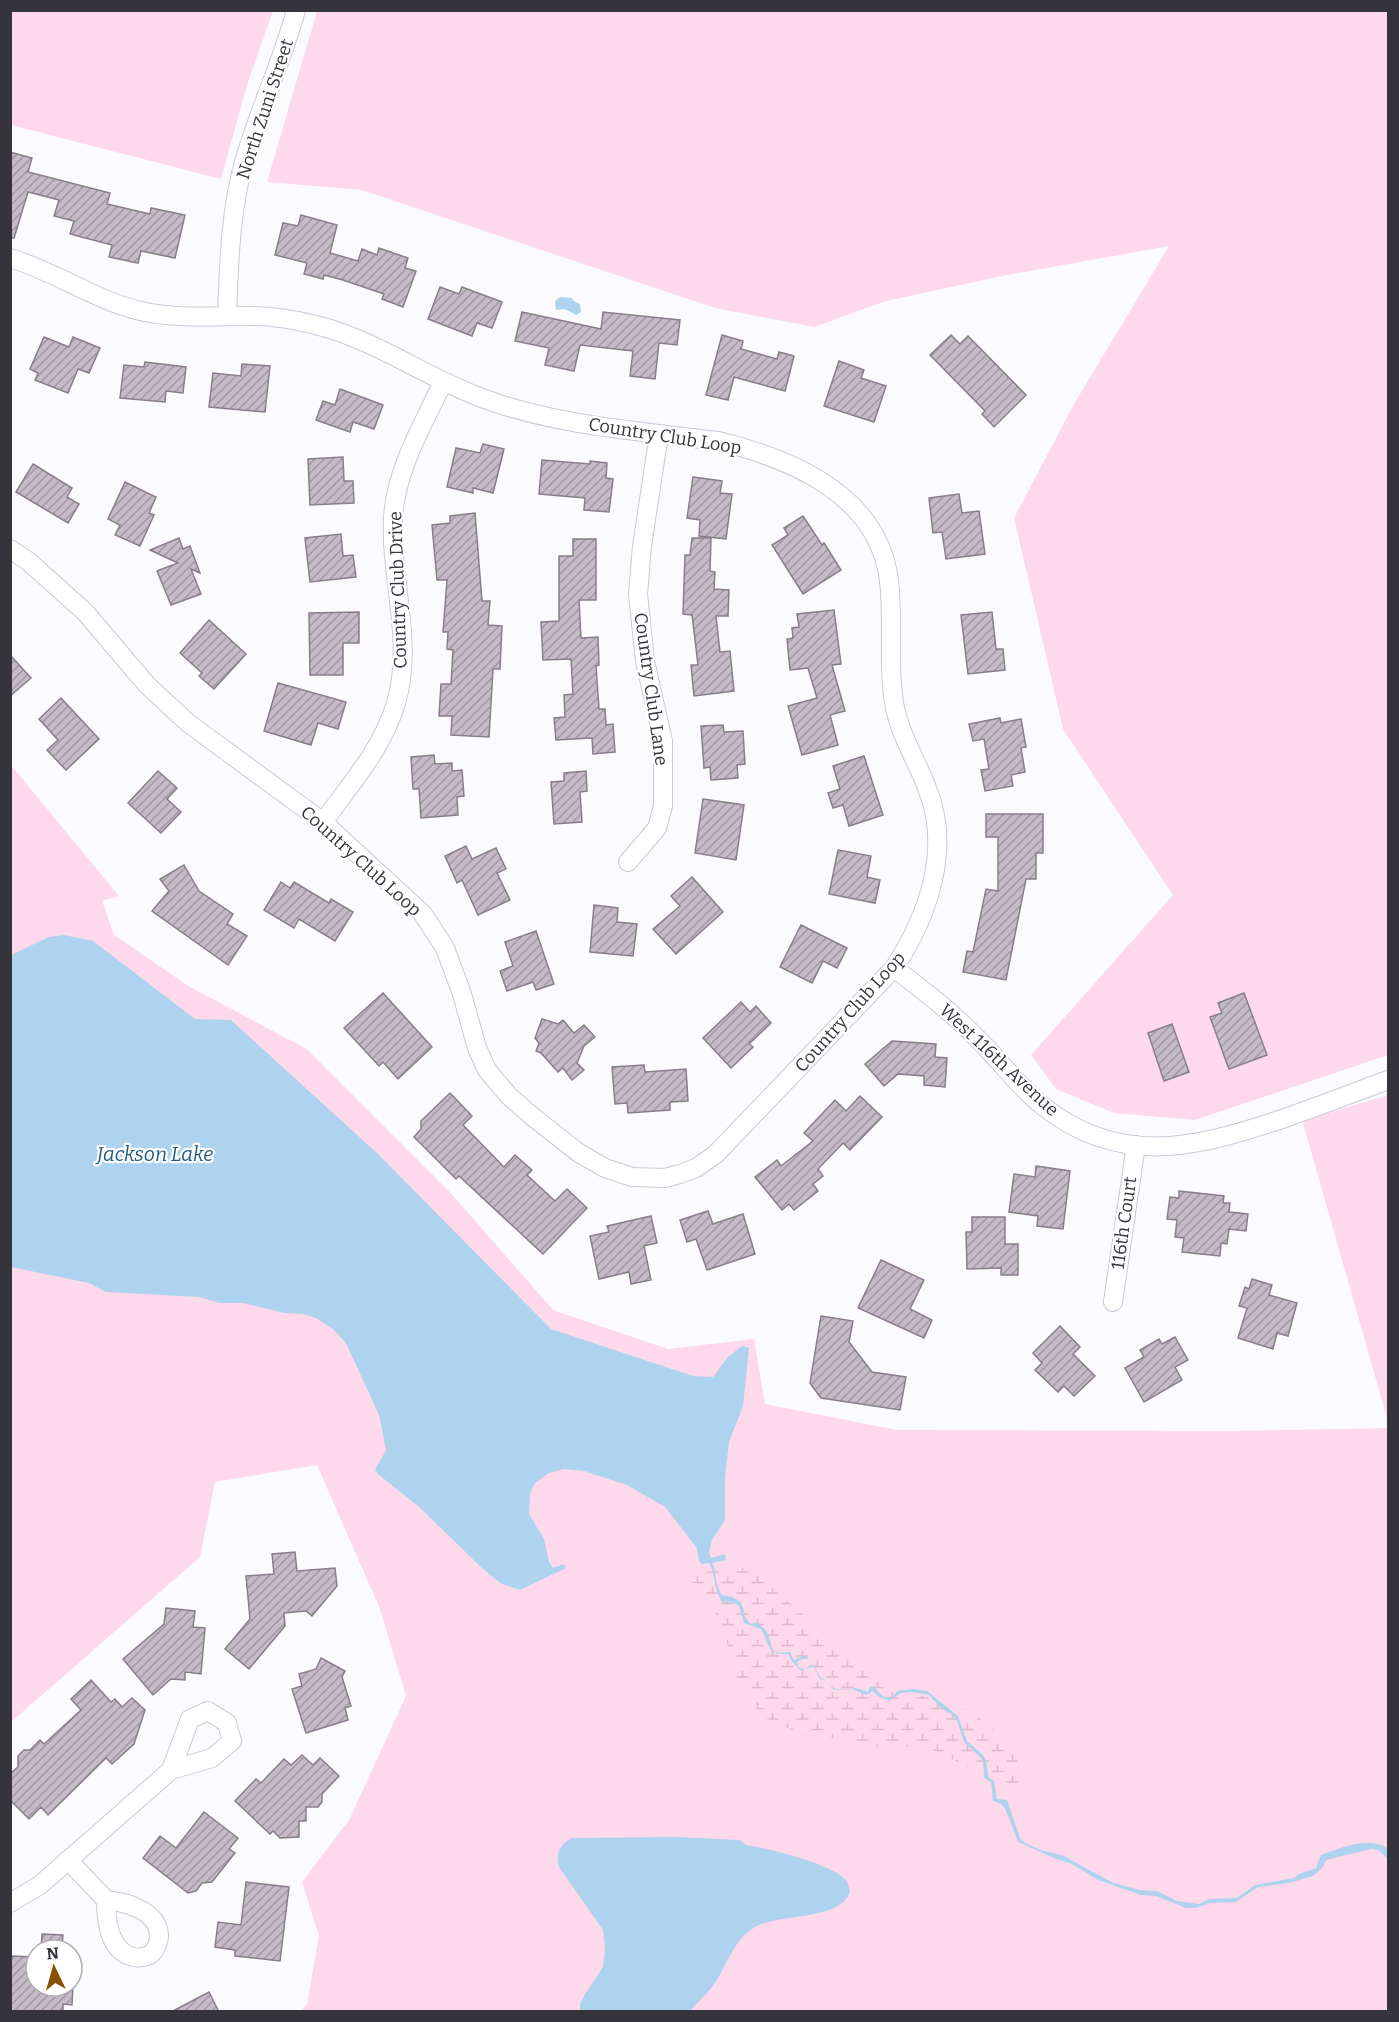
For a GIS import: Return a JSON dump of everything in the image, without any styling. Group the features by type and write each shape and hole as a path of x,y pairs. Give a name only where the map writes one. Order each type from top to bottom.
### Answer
{"street":[{"name":"North Zuni Street","path":"227,316 229,264 241,176 296,10"},
{"name":"Country Club Loop","path":"10,258 26,262 106,300 127,307 163,314 200,317 274,317 317,325 378,347 443,382 529,414 718,441 774,457 810,474 836,490 852,505 874,534 882,551 889,583 894,706 904,740 919,767 933,805 937,836 933,884 924,913 907,948 894,968 707,1162 665,1178 617,1174 579,1153 533,1117 509,1096 487,1070 477,1048 462,994 445,948 423,914 323,822 188,723 147,684 85,612 28,561 10,549"},
{"name":"Country Club Drive","path":"323,822 378,745 396,704 401,681 403,650 393,540 396,498 407,460 443,382"},
{"name":"Country Club Lane","path":"628,862 657,828 663,806 663,741 645,661 638,594 659,434"},
{"name":"West 116th Avenue","path":"894,968 957,1018 1043,1106 1062,1120 1106,1140 1136,1145 1185,1146 1230,1136 1389,1080"},
{"name":"116th Court","path":"1113,1302 1136,1145"},
{"path":"10,1903 40,1885 171,1770"},
{"path":"68,1860 106,1900"}],"green space":[{"path":"10,11 273,11 247,85 221,179 11,125"},
{"path":"317,11 1388,11 1388,1055 1195,1120 1114,1113 1056,1089 1031,1055 1173,895 1063,729 1014,518 1074,404 1169,246 1007,275 886,301 814,327 715,308 362,190 267,182"},
{"path":"11,765 119,896 102,901 114,935 190,987 307,1049 449,1191 553,1310 668,1349 754,1339 765,1404 897,1430 1226,1431 1388,1428 1388,2011 301,2011 307,2004 319,1936 302,1882 349,1820 406,1696 380,1609 317,1465 215,1482 200,1557 11,1722"},
{"path":"1388,1095 1388,1422 1303,1123 1309,1119"},
{"path":"748,1567 801,1612 820,1634 901,1690 972,1712 1011,1745 1024,1777 1019,1791 918,1743 907,1747 884,1748 845,1739 812,1739 761,1716 735,1675 731,1653 714,1610 692,1582 696,1573"}],"water":[{"path":"560,297 572,298 580,304 581,312 576,315 565,309 556,310 555,301"},
{"name":"Jackson Lake","path":"64,935 93,941 195,1019 231,1020 378,1154 551,1329 693,1376 713,1377 728,1357 742,1346 749,1348 743,1406 729,1442 725,1477 725,1520 712,1540 709,1553 711,1558 725,1554 726,1560 712,1563 722,1595 741,1602 745,1617 751,1624 756,1623 764,1628 773,1650 779,1653 790,1652 794,1660 806,1655 808,1659 797,1662 798,1667 804,1670 801,1671 791,1660 789,1654 782,1654 777,1653 773,1651 761,1629 744,1623 739,1606 732,1602 722,1602 709,1563 702,1564 699,1561 697,1548 665,1507 627,1485 584,1471 564,1469 549,1473 534,1484 530,1494 529,1514 544,1539 549,1562 553,1568 564,1564 566,1568 520,1590 500,1583 419,1507 375,1470 386,1450 379,1415 346,1343 333,1329 316,1318 244,1303 220,1303 199,1297 106,1292 89,1283 11,1267 11,955 49,937"},
{"path":"810,1665 814,1666 825,1681 820,1679 814,1667 806,1669"},
{"path":"827,1683 836,1689 856,1688 868,1692 870,1687 874,1687 887,1698 893,1697 897,1691 914,1689 927,1691 958,1716 967,1741 983,1755 989,1778 994,1781 997,1799 1007,1800 1020,1838 1025,1843 1041,1850 1064,1856 1113,1883 1140,1890 1157,1891 1177,1901 1199,1904 1209,1899 1237,1898 1255,1885 1294,1878 1316,1868 1321,1855 1355,1844 1380,1845 1388,1849 1388,1859 1378,1850 1371,1849 1326,1860 1323,1867 1313,1876 1289,1883 1258,1887 1236,1902 1210,1903 1196,1908 1186,1908 1156,1896 1141,1895 1098,1880 1072,1864 1018,1842 1005,1808 993,1801 991,1782 984,1778 983,1760 964,1742 953,1715 942,1709 929,1695 914,1692 901,1693 889,1701 879,1697 873,1691 866,1695 852,1689 837,1690 833,1689"},
{"path":"676,1837 740,1840 746,1845 798,1858 837,1873 845,1879 850,1892 844,1901 834,1908 766,1923 748,1932 736,1945 715,1983 690,2011 580,2011 580,2004 585,1994 603,1967 605,1949 603,1930 559,1867 560,1850 564,1843 572,1838"}],"building":[{"path":"10,152 32,158 28,172 110,193 107,204 150,214 151,208 185,215 175,258 141,251 138,263 109,257 112,245 70,234 74,221 54,216 59,200 28,192 14,238 10,237"},
{"path":"301,215 337,225 330,253 358,261 362,249 377,255 379,248 408,258 405,268 416,271 403,307 382,299 384,294 343,280 324,275 323,279 304,274 307,263 275,255 283,223 298,226"},
{"path":"440,287 459,294 462,287 502,302 492,328 477,323 472,336 428,319"},
{"path":"522,312 601,329 603,312 680,320 677,345 659,343 655,379 630,376 633,351 580,345 574,371 545,365 549,348 515,341"},
{"path":"722,335 743,341 741,349 777,359 779,352 794,356 785,391 734,377 728,400 706,395"},
{"path":"951,335 960,344 968,336 1026,395 994,427 982,414 985,411 930,355"},
{"path":"44,337 69,347 73,337 100,348 89,373 78,369 68,393 35,380 38,373 30,369"},
{"path":"839,361 864,370 861,378 886,386 874,422 824,406"},
{"path":"145,362 186,367 183,393 166,391 165,402 120,398 124,365 144,367"},
{"path":"242,364 270,366 265,412 209,407 213,373 241,376"},
{"path":"340,389 383,405 374,429 353,422 350,432 316,420 323,401 335,405"},
{"path":"483,444 504,449 493,493 473,488 473,493 447,487 456,448 480,453"},
{"path":"343,457 344,481 353,481 354,503 310,505 308,459"},
{"path":"542,460 607,463 606,478 613,479 609,512 584,510 585,498 539,494"},
{"path":"33,464 72,488 67,497 79,504 68,523 16,492"},
{"path":"693,477 722,481 720,493 732,494 726,539 699,536 700,520 687,518"},
{"path":"125,482 156,497 149,513 154,515 140,546 115,535 120,525 108,519"},
{"path":"959,494 962,513 979,511 985,554 946,559 942,532 933,533 929,498"},
{"path":"475,513 482,601 490,601 488,625 502,626 500,669 493,669 489,737 451,735 452,716 439,716 441,684 451,684 453,650 447,649 448,632 443,632 447,580 437,580 432,525 450,523 450,516"},
{"path":"803,516 841,570 803,594 772,545 788,535 784,528"},
{"path":"341,534 343,556 353,555 356,577 310,582 305,538"},
{"path":"179,538 183,549 190,546 200,573 191,569 201,594 171,605 157,571 178,563 150,550"},
{"path":"692,538 711,538 710,571 715,572 714,589 729,590 728,616 716,616 720,652 730,651 734,691 694,696 691,665 698,665 692,615 683,614 685,555 690,555"},
{"path":"573,539 596,539 596,600 579,600 581,638 598,637 599,665 596,666 599,709 605,709 606,725 613,724 615,752 593,754 592,738 556,740 554,718 565,717 564,695 573,694 571,659 543,660 541,622 559,621 559,556 573,556"},
{"path":"834,610 841,664 832,665 845,711 830,715 838,745 802,755 788,706 817,698 808,668 790,670 787,639 793,638 792,628 799,627 797,614"},
{"path":"359,612 359,643 343,643 343,675 310,675 309,613"},
{"path":"992,612 996,649 1003,649 1005,670 968,674 961,615"},
{"path":"209,620 246,654 214,689 199,676 202,673 180,653"},
{"path":"10,655 31,678 10,696"},
{"path":"278,683 346,702 338,729 318,723 311,745 264,731"},
{"path":"61,698 99,739 66,770 47,750 58,740 39,719"},
{"path":"1000,718 1001,723 1021,719 1026,747 1021,748 1025,772 1011,775 1013,786 985,791 981,770 989,769 984,739 973,741 969,724"},
{"path":"723,725 724,732 743,731 745,764 737,765 738,778 711,780 710,767 704,768 701,726"},
{"path":"434,755 435,764 452,763 452,771 462,770 464,796 457,797 458,815 421,818 419,789 413,789 411,757"},
{"path":"864,756 883,815 849,826 843,805 833,808 828,793 840,789 833,766"},
{"path":"158,771 177,788 167,799 181,812 161,833 128,803"},
{"path":"586,771 587,791 580,792 582,822 554,824 551,782 564,781 564,773"},
{"path":"703,799 744,805 736,860 695,853"},
{"path":"986,814 1043,814 1043,853 1036,853 1036,879 1026,879 1006,980 963,972 967,951 973,952 986,889 998,891 998,837 986,837"},
{"path":"466,846 472,859 496,848 506,869 497,873 510,900 478,915 462,880 457,883 445,856"},
{"path":"838,850 871,856 867,877 880,880 875,903 829,894"},
{"path":"184,865 199,891 233,914 227,924 247,936 228,965 152,911 169,891 160,879"},
{"path":"692,877 723,912 676,954 653,929 680,906 671,896"},
{"path":"281,882 290,888 294,882 329,903 331,899 353,912 335,941 299,919 294,928 264,910"},
{"path":"594,905 618,908 617,922 637,924 633,956 590,952"},
{"path":"801,925 847,948 837,968 823,961 812,983 780,967"},
{"path":"536,931 554,984 536,990 533,982 507,991 500,971 513,966 505,942"},
{"path":"383,993 432,1047 398,1079 383,1062 379,1066 344,1028"},
{"path":"1244,993 1267,1055 1229,1069 1210,1017 1222,1013 1218,1003"},
{"path":"741,1002 750,1012 756,1006 771,1023 749,1044 753,1047 731,1068 703,1038"},
{"path":"542,1019 558,1024 563,1020 574,1033 584,1025 595,1037 584,1046 577,1063 584,1070 572,1080 563,1068 558,1072 541,1053 536,1051 539,1043 535,1038"},
{"path":"1172,1024 1189,1072 1164,1081 1148,1033"},
{"path":"892,1041 936,1044 935,1057 947,1058 945,1087 924,1085 924,1076 898,1074 884,1086 865,1064"},
{"path":"644,1065 645,1072 686,1069 688,1101 670,1102 670,1110 628,1113 627,1103 615,1104 612,1067"},
{"path":"450,1093 472,1116 463,1125 504,1167 515,1155 532,1170 527,1175 555,1201 567,1189 587,1208 543,1254 459,1176 456,1179 414,1137 421,1129 421,1121"},
{"path":"860,1096 882,1117 850,1150 843,1143 818,1169 823,1176 813,1184 818,1191 794,1210 789,1204 782,1210 755,1177 777,1160 781,1166 813,1141 804,1133 835,1100 846,1111"},
{"path":"1036,1166 1070,1171 1063,1229 1037,1226 1038,1216 1009,1212 1014,1174 1035,1177"},
{"path":"1179,1191 1224,1196 1223,1203 1230,1203 1229,1212 1248,1214 1246,1231 1229,1229 1227,1244 1221,1243 1220,1256 1182,1252 1184,1238 1175,1237 1177,1220 1167,1219 1170,1197 1179,1198"},
{"path":"708,1211 713,1224 743,1214 755,1254 707,1270 696,1239 687,1242 680,1220"},
{"path":"651,1216 657,1243 644,1246 651,1280 631,1284 629,1272 599,1279 590,1236 609,1232 607,1226"},
{"path":"972,1217 1005,1217 1005,1244 1018,1244 1018,1275 1001,1275 1001,1268 967,1269 966,1232 972,1232"},
{"path":"881,1260 924,1280 910,1309 932,1320 924,1338 858,1308"},
{"path":"1252,1279 1272,1285 1269,1295 1297,1303 1288,1336 1277,1333 1273,1349 1238,1338 1247,1308 1239,1306 1245,1287 1249,1289"},
{"path":"821,1316 853,1321 849,1342 872,1372 906,1377 900,1410 821,1398 810,1383"},
{"path":"1060,1326 1080,1347 1073,1354 1095,1376 1074,1396 1064,1386 1058,1392 1035,1370 1042,1363 1033,1353"},
{"path":"1175,1337 1188,1360 1175,1367 1182,1380 1144,1402 1125,1368 1144,1357 1140,1350 1159,1339 1162,1344"},
{"path":"295,1552 297,1571 335,1568 337,1586 312,1616 306,1611 284,1613 285,1626 249,1669 225,1649 250,1619 246,1576 274,1574 272,1554"},
{"path":"166,1608 195,1611 193,1627 205,1628 201,1674 185,1672 185,1680 171,1679 153,1695 123,1659 164,1624"},
{"path":"321,1658 345,1671 342,1677 351,1706 345,1708 348,1720 306,1733 292,1689 302,1686 299,1674 316,1669"},
{"path":"91,1680 111,1702 115,1699 122,1707 132,1698 145,1710 134,1744 112,1764 106,1758 48,1815 41,1807 29,1819 10,1800 10,1774 18,1767 18,1756 24,1750 30,1750 40,1740 44,1744 81,1710 71,1699"},
{"path":"302,1755 313,1765 320,1758 339,1776 322,1794 322,1802 318,1807 306,1807 306,1821 299,1821 299,1837 280,1838 273,1831 270,1834 235,1801 256,1779 261,1783 284,1759 291,1765"},
{"path":"204,1812 238,1838 229,1849 235,1853 212,1882 202,1883 196,1891 188,1893 143,1858 160,1836 176,1848"},
{"path":"246,1882 289,1887 280,1961 235,1956 235,1950 215,1947 218,1922 241,1925"},
{"path":"42,1934 63,1935 63,1938 42,1938"},
{"path":"11,1956 24,1957 24,1998 72,1998 72,2005 63,2004 63,2012 10,2012"},
{"path":"209,1992 219,2012 171,2012"}]}
